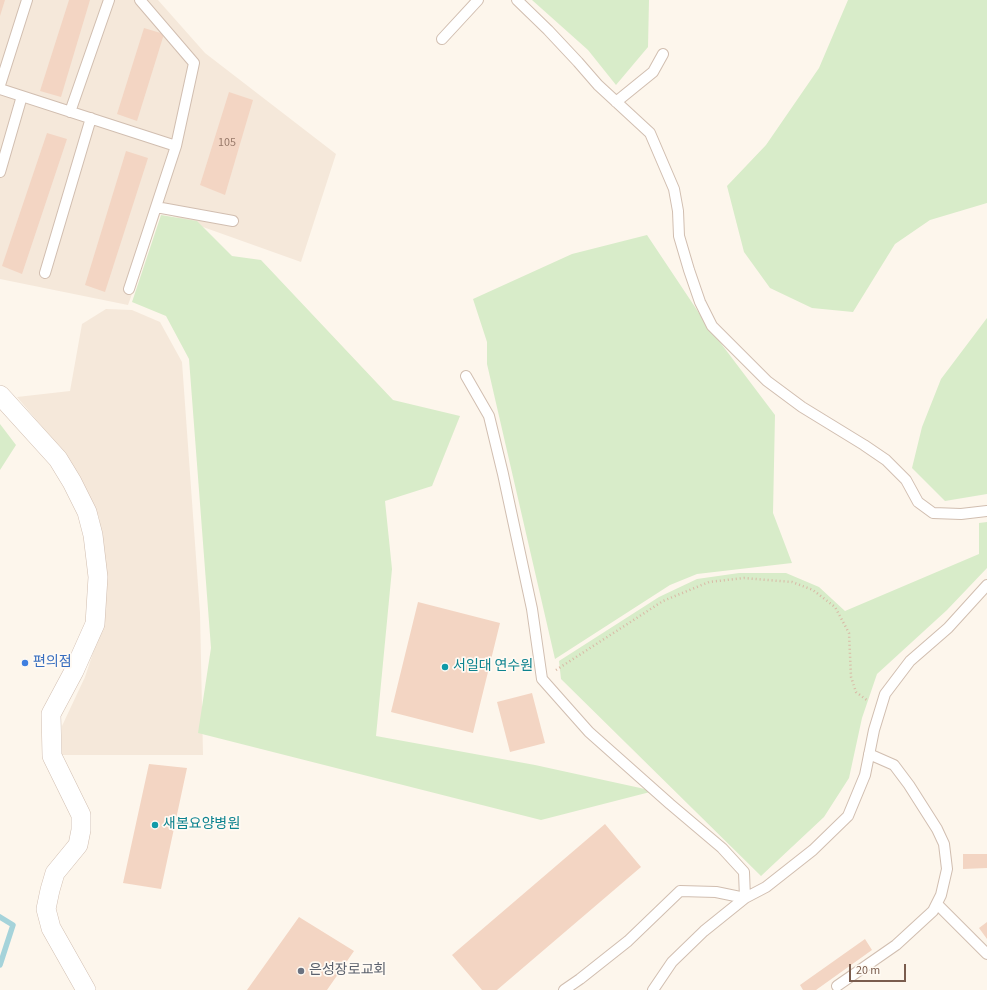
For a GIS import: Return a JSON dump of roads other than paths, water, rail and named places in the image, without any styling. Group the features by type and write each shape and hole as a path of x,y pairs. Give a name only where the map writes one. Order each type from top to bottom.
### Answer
{"street":[{"path":"0,395 58,459 72,482 87,512 93,535 98,577 95,624 74,672 51,714 52,756 81,815 82,830 78,845 55,873 46,909 51,928 86,990"}],"lane":[{"path":"0,85 27,0"},
{"path":"70,112 109,0"},
{"path":"129,289 176,146 194,63 140,0"},
{"path":"442,39 478,0"},
{"path":"517,0 548,30 598,85 650,133 674,189 678,211 679,236 688,270 700,302 712,326 767,381 802,407 886,460 906,480 918,502 933,513 961,514 987,511"},
{"path":"616,102 653,72 663,54"},
{"path":"0,89 176,146"},
{"path":"0,172 22,96"},
{"path":"45,273 91,118"},
{"path":"156,207 233,221"},
{"path":"466,376 489,416 504,474 532,609 542,679 589,732 722,848 744,872 745,898"},
{"path":"653,990 672,962 704,931 745,898 766,888 813,850 848,816 865,775 885,694 910,661 948,628 987,585"},
{"path":"837,986 896,945 933,911 941,896 947,869 944,844 937,829 894,765 869,754"},
{"path":"564,990 628,941 680,891 716,892 745,898"},
{"path":"936,904 987,954"}],"waterway":[{"path":"0,917 13,925 0,965"}],"place":[{"name":"편의점","path":"25,663"},
{"name":"서일대 연수원","path":"445,667"},
{"name":"새봄요양병원","path":"155,825"},
{"name":"은성장로교회","path":"301,971"}]}
